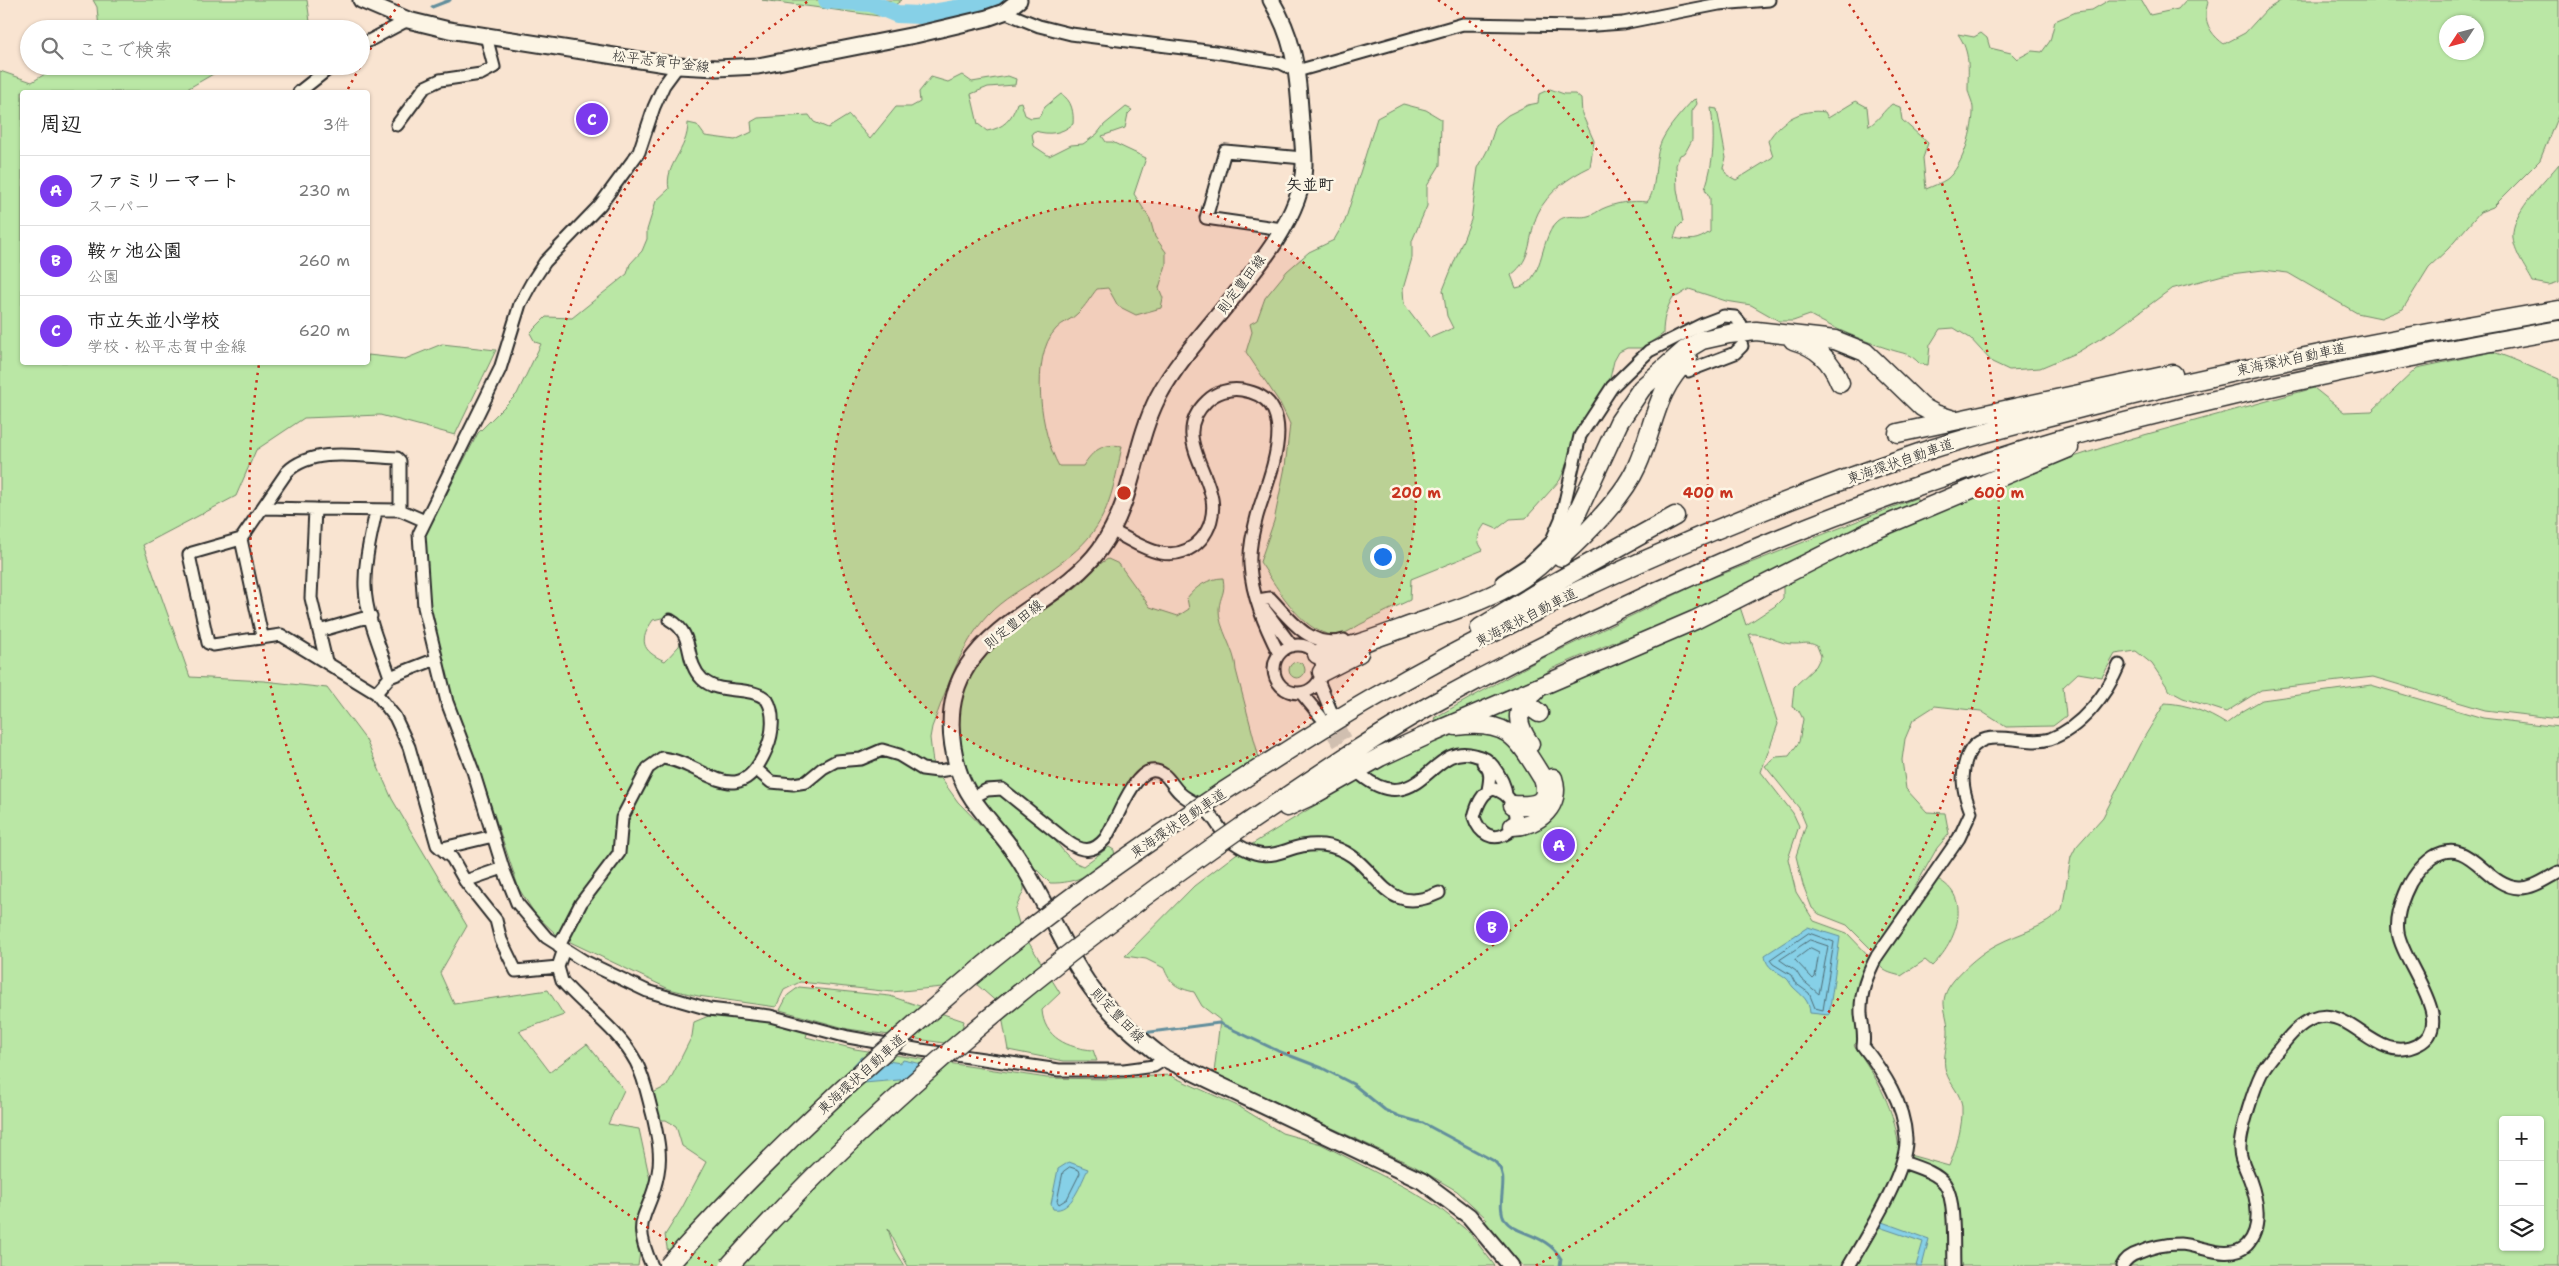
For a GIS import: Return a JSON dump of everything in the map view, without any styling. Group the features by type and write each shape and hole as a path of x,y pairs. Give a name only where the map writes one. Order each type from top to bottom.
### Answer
{"highway":[{"name":"東海環状自動車道","path":"668,1266 704,1226 807,1123 980,969 1092,884 1221,793 1368,701 1509,625 1597,582 1673,548 1839,482 1922,452 2015,425 2182,382 2315,353 2559,310"},
{"name":"東海環状自動車道","path":"730,1266 817,1174 951,1049 1092,934 1243,826 1426,708 1551,642 1738,555 1844,512 1967,469 2070,437 2319,376 2559,330"},
{"path":"1317,654 1361,643 1485,599 1506,589 1532,572 1562,544 1618,422 1642,388 1685,350 1702,340 1729,334 1782,332 1835,340 1865,352 1922,407 1935,414 1954,420"},
{"path":"1321,677 1361,652 1485,608 1519,591 1549,569 1625,487 1638,464 1655,409 1664,390 1682,365 1705,347 1730,339 1755,337 1795,340 1817,350 1826,358 1835,370 1840,383"},
{"path":"1898,433 2146,378 2315,353"},
{"path":"1243,826 1313,795 1380,758 1432,733 1695,620 1866,533 2063,450 2189,408"},
{"path":"1368,701 1545,588 1675,516"},
{"path":"1513,826 1530,821 1550,809 1556,795 1553,778 1521,732 1519,715 1525,702 1544,686"},
{"path":"1519,715 1526,708 1532,708 1539,713"},
{"path":"1432,733 1451,727 1470,725 1501,729 1514,736 1546,787 1543,798 1538,803 1528,807 1509,799"}],"main road":[{"name":"松平志賀中金線","path":"361,0 408,20 449,30 678,66 717,68 758,66 915,35 987,18 1012,4"},
{"name":"則定豊田線","path":"1271,0 1292,42 1297,71 1304,166 1288,219 1259,262 1171,375 1159,396 1147,420 1127,499 1113,531 1096,555 1076,574 996,634 968,664 959,682 951,715 951,734 958,768 971,798 1014,852 1091,988 1118,1018 1165,1059 1422,1181 1469,1216 1511,1266"}],"street":[{"path":"1012,4 1039,26 1070,34 1216,52 1281,63 1297,71 1463,24 1581,26 1623,23 1718,2 1770,0"},
{"path":"370,40 408,20"},
{"path":"397,125 425,87 440,80 482,74 494,67 486,36"},
{"path":"678,66 664,85 654,107 639,152 600,206 545,262 532,282 520,304 500,369 418,537 424,607 447,702 473,771 503,868 518,903 546,936 561,947 608,974 673,999 709,1008 770,1016 848,1037 921,1050 1059,1070 1124,1070 1154,1066 1165,1059"},
{"path":"302,90 321,75"},
{"path":"1282,229 1206,218 1225,151 1303,158"},
{"path":"1258,600 1270,598 1285,616 1313,638 1322,642 1335,642 1479,594 1528,564 1551,542 1561,519 1580,436 1612,387 1649,351 1702,324 1724,316 1735,317 1741,324"},
{"path":"1688,371 1735,353 1742,346"},
{"path":"1113,531 1161,553 1186,550 1198,543 1206,534 1213,512 1208,484 1192,441 1195,416 1209,399 1221,392 1238,390 1260,396 1270,406 1276,418 1279,443 1252,534 1250,565 1259,612 1279,654"},
{"path":"400,510 400,461 397,458 316,456 291,467 241,539 192,552 188,559 208,643 213,645 262,636 276,635 286,637 376,693 402,729 437,845 443,848 452,858 465,881 496,920 501,940 516,970 558,967"},
{"path":"264,508 400,510 425,520"},
{"path":"315,509 311,598 326,661"},
{"path":"376,511 365,568 365,588 371,616 390,677"},
{"path":"241,539 262,636"},
{"path":"1258,600 1292,646"},
{"path":"320,631 371,616"},
{"path":"652,1266 641,1239 640,1226 656,1184 660,1154 642,1074 623,1043 562,980 558,967 561,947 581,903 619,853 622,818 648,768 655,761 662,758 671,758 713,778 732,781 750,777 757,770 772,735 769,704 761,695 720,688 709,684 695,669 684,632 670,620"},
{"path":"1302,694 1326,714 1321,677 1317,654 1306,646 1292,646 1279,654 1274,668 1277,682 1288,692 1302,694 1309,692 1321,677"},
{"path":"376,693 390,677 436,659"},
{"path":"1849,1266 1903,1162 1906,1139 1894,1091 1863,1046 1861,1001 1870,971 1913,901 1959,838 1971,812 1962,781 1969,753 1980,740 1991,737 2038,740 2060,735 2081,719 2097,702 2111,685 2119,665"},
{"path":"757,770 771,782 793,784 806,782 823,768 836,761 860,759 882,750 899,755 922,769 938,771 958,768"},
{"path":"1363,774 1375,786 1386,789 1405,788 1411,786 1444,760 1457,753 1467,752 1483,756 1488,759 1497,772 1516,816 1513,826 1498,837 1492,837 1480,830 1474,817 1488,790 1490,780 1489,770 1478,756"},
{"path":"971,798 987,790 1002,789 1068,842 1078,849 1087,851 1099,846 1105,839 1135,783 1146,773 1153,771 1166,777 1178,792 1208,812 1220,830 1229,838 1253,852 1272,856 1294,848 1323,845 1355,858 1372,872 1386,891 1400,899 1417,901 1439,893"},
{"path":"1488,790 1494,790 1509,799"},
{"path":"443,848 493,836"},
{"path":"2122,1266 2134,1254 2148,1248 2181,1244 2229,1253 2238,1252 2252,1238 2256,1230 2258,1215 2251,1182 2239,1148 2243,1129 2262,1071 2292,1032 2303,1022 2322,1016 2338,1018 2376,1043 2392,1048 2417,1046 2427,1040 2432,1032 2434,1020 2432,1008 2403,951 2397,921 2409,884 2418,870 2443,852 2456,851 2466,854 2495,880 2508,886 2521,888 2532,886 2559,872"},
{"path":"465,881 503,868"},
{"path":"1903,1162 1935,1176 1945,1185 1951,1202 1954,1266"}],"green space":[{"path":"93,0 307,0 310,20 98,20 97,7"},
{"path":"762,0 902,0 879,16"},
{"path":"2109,0 2141,0 2150,15 2178,9 2186,0 2208,0 2207,22 2217,38 2224,44 2245,33 2266,10 2282,0 2559,0 2559,113 2540,160 2493,207 2480,212 2448,249 2429,267 2403,309 2381,318 2357,313 2288,273 2263,270 2223,275 2171,289 2118,328 2078,352 2040,368 2009,370 1992,362 1970,338 1954,328 1940,329 1930,345 1928,365 1920,364 1909,355 1859,338 1810,315 1793,321 1779,321 1751,305 1726,301 1689,289 1673,297 1665,315 1663,334 1642,348 1627,348 1619,352 1614,361 1608,387 1578,436 1560,480 1526,518 1510,519 1497,529 1485,524 1478,537 1483,550 1411,579 1410,600 1345,633 1332,635 1319,631 1295,612 1285,599 1260,562 1274,521 1285,467 1290,424 1280,403 1246,352 1252,332 1250,324 1257,320 1265,298 1287,271 1309,252 1334,240 1345,221 1377,118 1403,104 1426,110 1441,119 1440,165 1427,186 1427,206 1412,241 1412,258 1403,289 1404,304 1430,338 1453,328 1447,316 1443,290 1471,220 1478,168 1488,149 1496,125 1508,115 1528,105 1538,103 1539,94 1550,89 1564,94 1575,94 1581,99 1582,114 1594,141 1590,167 1574,175 1560,186 1542,205 1535,222 1527,254 1523,262 1511,275 1516,288 1525,285 1532,279 1551,231 1560,220 1567,217 1584,217 1618,204 1635,201 1647,202 1653,190 1657,156 1662,140 1680,114 1696,99 1697,104 1692,111 1692,140 1685,153 1680,155 1676,165 1677,189 1683,222 1678,227 1674,238 1697,239 1710,232 1710,198 1705,189 1713,149 1711,108 1717,109 1726,158 1723,168 1727,175 1736,180 1773,157 1768,141 1785,122 1800,114 1816,111 1825,112 1828,118 1856,101 1867,107 1869,126 1892,104 1900,107 1902,120 1928,143 1923,158 1926,189 1945,180 1953,173 1963,156 1973,116 1973,108 1968,90 1967,54 1958,34 1974,37 1981,33 1987,38 1990,48 2011,53 2017,59 2032,51 2042,52 2050,41 2055,21 2076,12 2092,10"},
{"path":"0,71 32,82 43,75 211,75 185,90 20,90 20,365 370,365 370,355 405,359 442,344 496,350 455,435 380,415 304,418 256,450 236,496 143,545 190,677 264,681 327,688 366,740 392,799 467,926 440,973 454,1004 548,990 564,1015 519,1031 550,1072 587,1044 624,1090 608,1124 639,1129 650,1180 638,1266 0,1266"},
{"path":"962,75 972,82 1008,76 1016,79 1015,85 988,87 971,94 978,124 987,131 998,128 1010,119 1017,103 1021,102 1025,115 1031,118 1039,117 1045,107 1061,94 1065,97 1072,107 1073,124 1055,133 1035,131 1032,133 1034,146 1049,156 1071,145 1083,144 1097,134 1104,125 1126,107 1132,110 1128,114 1125,128 1102,136 1106,142 1112,142 1146,158 1134,194 1150,219 1155,237 1166,252 1166,265 1159,288 1163,298 1161,308 1136,315 1118,306 1108,288 1097,289 1081,311 1056,329 1048,342 1040,376 1043,416 1047,435 1059,466 1083,466 1099,449 1115,445 1122,446 1112,490 1099,523 1077,550 1000,604 978,627 955,668 932,727 930,738 933,763 922,766 903,753 883,747 858,756 833,758 803,780 779,780 771,777 761,768 775,730 774,711 765,692 728,687 709,679 697,665 690,640 680,623 670,616 653,620 644,639 647,649 665,661 679,646 682,636 690,665 706,686 722,692 757,697 765,702 769,721 768,736 755,769 739,778 714,775 670,753 660,754 646,764 619,817 615,852 577,903 559,937 535,914 519,889 479,769 452,697 430,606 424,538 478,433 517,394 541,344 535,342 530,333 546,317 572,318 627,274 630,264 642,251 647,239 647,230 656,201 669,189 668,180 670,172 684,142 688,123 697,125 705,136 735,140 752,132 751,122 758,118 809,115 814,122 828,128 849,115 870,139 896,107 911,107 920,102 919,92 931,77 948,82"},
{"path":"2559,164 2559,282 2549,285 2533,282 2514,245 2513,232 2519,214 2525,205"},
{"path":"2493,352 2559,379 2559,719 2485,710 2373,677 2261,690 2226,712 2183,698 2170,691 2152,664 2136,651 2115,654 2102,677 2078,673 2063,687 2066,716 2053,726 2006,727 1981,711 1935,706 1913,720 1905,739 1902,760 1906,789 1927,812 1945,813 1949,834 1937,848 1910,896 1873,951 1847,925 1819,914 1812,908 1803,885 1796,856 1806,825 1799,808 1765,766 1776,757 1789,756 1799,742 1803,719 1799,711 1792,707 1794,687 1816,666 1821,656 1817,646 1811,644 1789,644 1761,635 1749,634 1778,724 1761,772 1793,813 1799,826 1788,859 1796,892 1814,921 1847,933 1872,959 1862,1038 1854,1045 1878,1082 1890,1108 1899,1152 1949,1166 1958,1137 1962,1107 1960,1097 1948,1077 1945,1067 1948,1026 1944,1001 1948,988 1963,970 1986,951 2006,940 2040,926 2062,910 2071,857 2076,847 2103,817 2140,744 2165,703 2197,709 2226,724 2262,700 2371,685 2483,718 2559,727 2559,1266 1522,1266 1518,1261 1516,1263 1483,1224 1487,1219 1457,1191 1414,1166 1214,1073 1220,1020 1202,1006 1194,992 1183,989 1172,982 1164,968 1146,959 1125,956 1194,886 1236,854 1353,782 1626,637 1551,669 1540,678 1438,723 1434,718 1539,660 1702,582 1916,498 1920,504 1735,592 1746,625 1775,606 1783,598 1783,584 1907,522 2019,475 2126,440 2314,388 2344,412 2372,411 2417,368"},
{"path":"1108,559 1119,564 1150,607 1178,616 1189,609 1187,598 1194,590 1208,581 1223,578 1224,588 1219,616 1233,655 1259,758 1199,798 1185,792 1149,767 1095,843 1080,844 1002,783 985,783 976,789 962,756 958,738 958,720 960,703 966,686 974,670 993,646 1011,631 1075,588 1097,566"},
{"path":"1297,662 1305,670 1297,678 1289,670"},
{"path":"882,752 923,772 940,777 958,802 1003,848 1024,882 1024,890 1015,910 1021,930 1060,993 1042,1010 1047,1028 1066,1044 1093,1050 1097,1061 1063,1061 1008,1050 1000,1005 967,976 942,987 892,992 800,982 784,990 776,1007 698,996 669,989 566,940 587,900 615,867 626,819 653,768 664,761 698,776 723,783 747,781 758,776 795,787 825,770"},
{"path":"994,793 1009,800 1029,815 1077,863 1083,866 1109,847 1114,850 1115,857 1085,876 1060,883 1050,883 1031,864 986,803 984,797"},
{"path":"1933,877 1946,885 1954,895 1958,906 1958,919 1949,944 1932,966 1925,960 1901,976 1887,972 1881,968 1877,961"},
{"path":"799,987 890,996 964,1021 958,1045 848,1029 780,1010 788,995"},
{"path":"711,1015 760,1020 808,1031 806,1037 855,1049 1047,1078 1111,1079 1169,1075 1240,1107 1282,1133 1321,1144 1408,1189 1438,1207 1469,1232 1495,1266 908,1266 888,1229 894,1248 905,1266 670,1266 665,1235 682,1208 706,1162 682,1146 676,1126 666,1120 656,1120 651,1094 667,1086 692,1036 694,1022"}],"water":[{"path":"1808,927 1840,937 1829,1015 1810,1013 1804,998 1787,979 1769,966 1766,960 1765,955"},
{"path":"861,1057 901,1063 903,1060 922,1064 922,1078 864,1083 850,1069"},
{"path":"1069,1162 1088,1169 1071,1202 1060,1209 1053,1209 1051,1204 1058,1169"},
{"path":"1882,1222 1929,1239 1922,1266 1916,1266 1923,1242 1879,1227"}],"waterway":[{"path":"432,7 450,0"},
{"path":"827,0 871,3 897,14 920,15 1001,1"},
{"path":"1143,1033 1219,1023 1278,1051 1322,1068 1353,1084 1385,1110 1423,1123 1494,1161 1502,1174 1501,1205 1505,1220 1516,1229 1548,1244 1561,1259 1560,1266"}],"tunnel":[{"path":"1333,714 1355,758"},
{"path":"1324,721 1347,758"}],"place":[{"name":"市立矢並小学校","path":"592,119"},
{"name":"ファミリーマート","path":"1559,845"},
{"name":"鞍ヶ池公園","path":"1492,927"}],"district":[{"name":"矢並町","path":"1310,184"}]}
